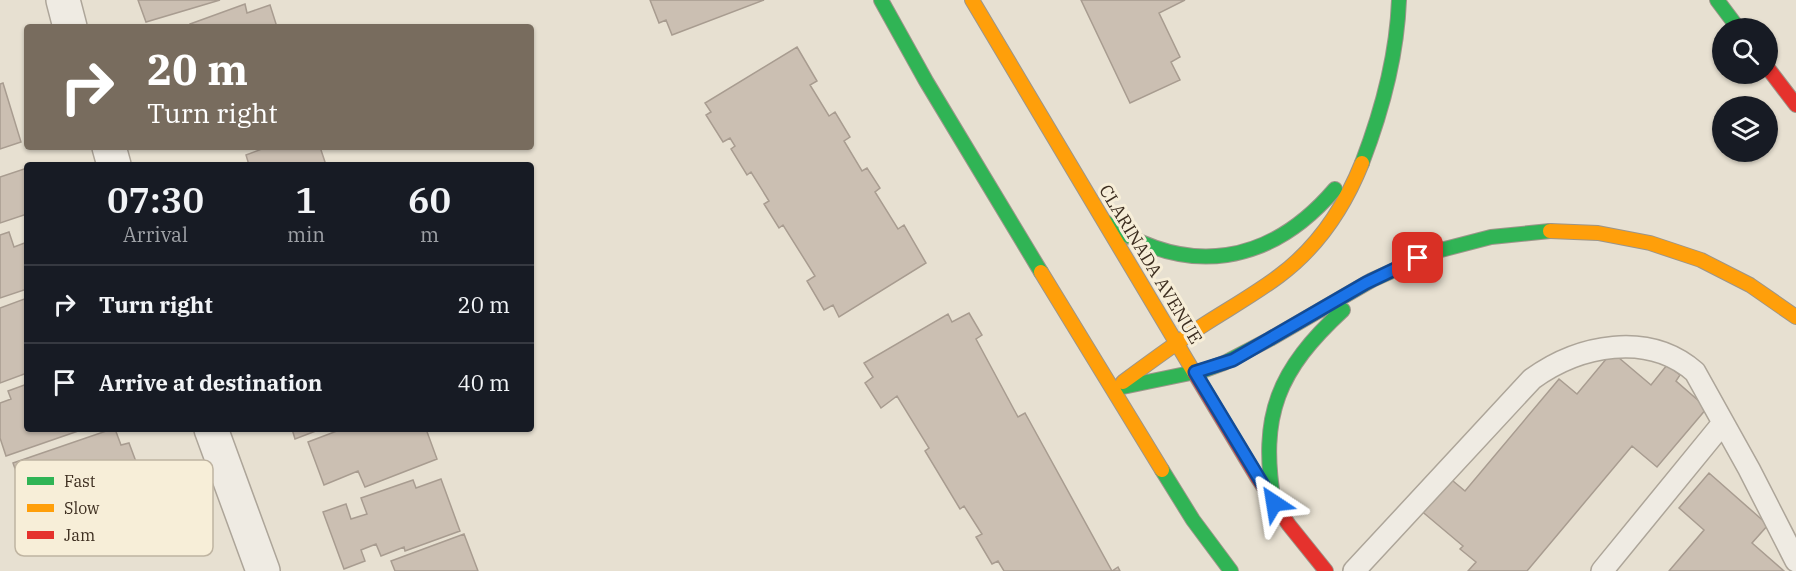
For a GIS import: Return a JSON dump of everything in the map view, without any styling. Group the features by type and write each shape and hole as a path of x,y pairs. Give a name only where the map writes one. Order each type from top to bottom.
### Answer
{"main road":[{"path":"881,0 926,81 1193,520 1231,571"},
{"name":"CLARINADA AVENUE","path":"972,0 1274,503 1326,571"},
{"path":"1113,389 1177,343 1267,285 1287,270 1318,240 1340,209 1363,163 1392,68 1399,0"},
{"path":"1717,0 1730,18"},
{"path":"1778,81 1796,105"},
{"path":"1105,222 1115,230 1154,250 1188,256 1203,257 1238,253 1269,242 1282,236 1308,217 1326,199 1356,160 1377,121"},
{"path":"1113,389 1195,372 1233,360 1387,272 1430,254 1494,237 1516,234 1566,232 1628,238 1671,248 1713,264 1755,286 1796,317"},
{"path":"1274,503 1267,468 1268,432 1277,398 1290,369 1311,341 1351,303 1387,277 1430,254"}],"street":[{"path":"63,0 69,24"},
{"path":"212,432 262,571"}],"lane":[{"path":"1354,571 1532,379 1548,368 1573,357 1605,349 1632,346 1665,352 1695,372 1796,561"},
{"path":"1602,571 1724,423"}],"building":[{"path":"138,0 220,0 146,22"},
{"path":"650,0 764,0 672,35 666,20 659,23"},
{"path":"1081,0 1185,0 1159,13 1180,57 1171,62 1180,80 1130,103"},
{"path":"245,4 247,13 270,5 276,24 190,24"},
{"path":"797,47 817,81 810,85 829,116 835,112 850,137 844,141 862,171 867,168 880,188 875,192 898,229 904,225 926,263 839,317 833,305 824,310 807,281 815,276 783,225 779,228 764,204 769,201 751,172 747,175 731,149 735,146 730,138 723,142 706,115 711,112 705,103"},
{"path":"3,83 21,142 0,149 0,84"},
{"path":"259,150 321,150 325,162 248,162 246,155"},
{"path":"24,169 24,215 0,223 0,177"},
{"path":"9,232 14,247 24,243 24,290 0,298 0,235"},
{"path":"24,299 24,374 0,383 0,308"},
{"path":"969,313 982,335 976,339 1018,417 1025,413 1112,571 1004,571 998,561 992,564 976,537 982,534 964,506 960,509 925,451 929,448 897,396 881,408 865,383 873,377 864,363 948,314 952,322"},
{"path":"1612,352 1651,385 1667,365 1680,375 1676,381 1707,408 1657,467 1632,446 1527,571 1468,571 1476,562 1460,549 1463,546 1419,509 1447,476 1465,491 1559,379 1577,394"},
{"path":"24,385 24,432 75,432 6,456 0,438 0,403 11,399 8,391"},
{"path":"103,432 116,432 121,445 129,443 135,460 22,460"},
{"path":"293,432 313,432 295,439"},
{"path":"334,432 427,432 437,459 365,487 358,471 324,485 308,442"},
{"path":"1709,473 1768,525 1752,543 1784,571 1669,571 1704,530 1679,508"},
{"path":"441,479 460,531 405,551 404,547 381,556 376,544 361,550 365,561 344,569 323,512 346,504 351,519 367,514 361,498 413,480 416,488"},
{"path":"464,534 478,571 395,571 391,561"}],"traffic: fast":[{"path":"881,0 926,81 1041,272"},
{"path":"1362,163 1376,123 1392,62 1399,0"},
{"path":"1717,0 1730,18"},
{"path":"1105,222 1136,240 1167,251 1197,256 1227,255 1256,248 1283,234 1310,215 1335,189"},
{"path":"1113,389 1205,370 1224,363 1372,280 1437,251 1491,237 1550,231"},
{"path":"1274,503 1269,444 1278,396 1303,353 1343,310"},
{"path":"1162,470 1193,520 1231,571"}],"traffic: slow":[{"path":"972,0 1195,374"},
{"path":"1123,382 1293,265 1328,226 1347,196 1362,163"},
{"path":"1550,231 1598,233 1650,243 1701,260 1750,285 1796,317"},
{"path":"1041,272 1162,470"}],"traffic: jam":[{"path":"1778,81 1796,105"},
{"path":"1195,374 1257,477 1289,525 1326,571"}],"route":[{"path":"1274,503 1195,372 1233,360 1366,283 1418,258"}]}
